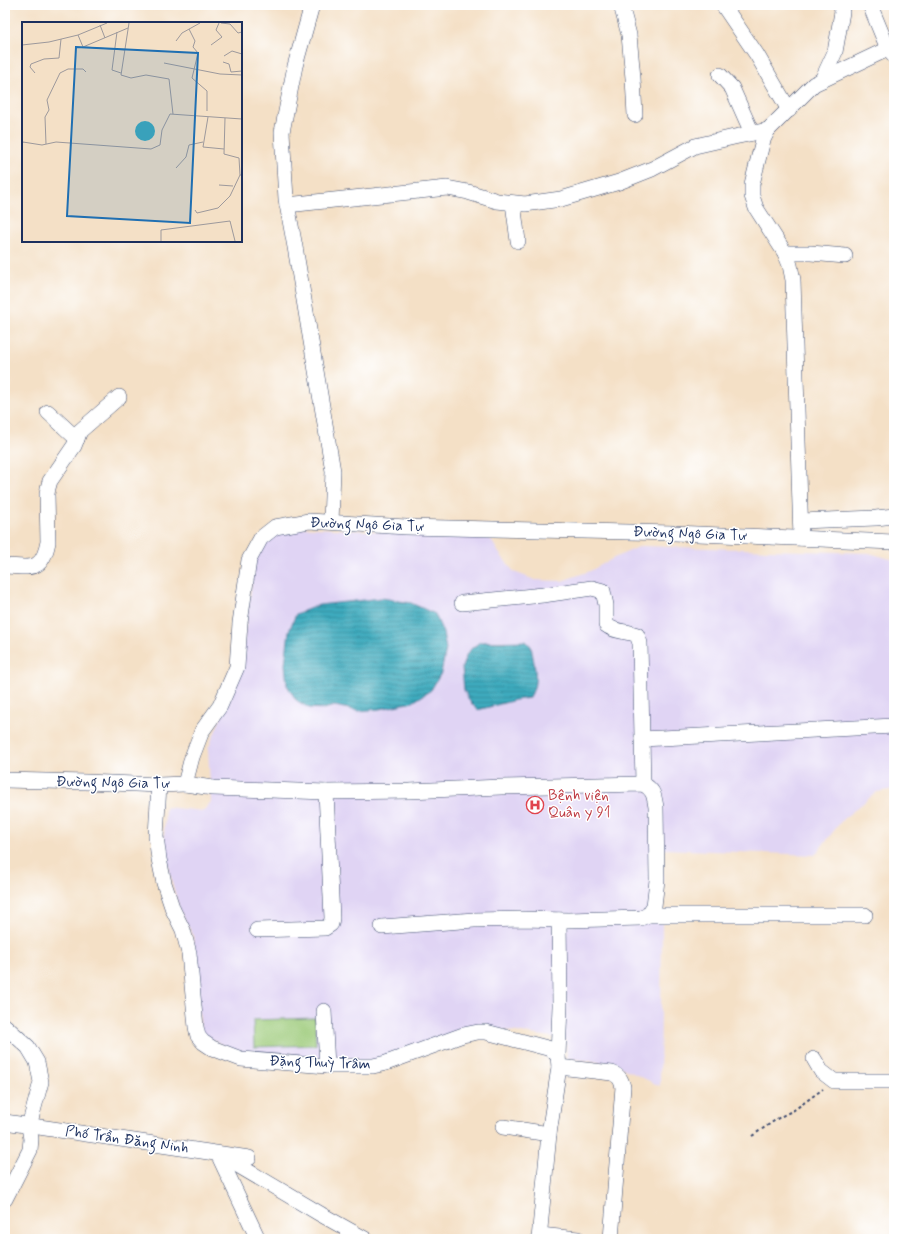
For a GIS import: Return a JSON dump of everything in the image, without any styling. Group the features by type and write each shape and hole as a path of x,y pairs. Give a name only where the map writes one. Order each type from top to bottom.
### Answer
{"street":[{"path":"312,5 295,66 282,132 287,205 333,472 331,522"},
{"path":"621,5 628,35 633,78 635,115"},
{"path":"723,5 757,55 789,110"},
{"path":"822,80 835,52 842,12 841,5"},
{"path":"801,538 792,280 790,265 785,253 756,208 752,196 752,184 763,140 768,130 814,84 892,50 870,5"},
{"path":"720,75 732,88 752,133"},
{"path":"287,205 447,188 468,192 497,201 513,203 526,204 561,200 619,182 645,172 695,146 768,130"},
{"path":"513,203 518,241"},
{"path":"785,253 811,253 845,256"},
{"path":"5,566 32,567 37,566 40,562 47,548 48,542 48,488 50,481 74,446 80,430 119,397"},
{"path":"48,412 77,439"},
{"path":"801,521 894,516"},
{"name":"Đường Ngô Gia Tự","path":"5,780 159,785 185,784 192,757 202,731 220,706 237,667 240,624 249,560 261,538 275,527 309,521 406,526 579,530 894,542"},
{"path":"462,603 543,596 592,588 602,591 606,605 606,625 613,630 629,632 637,636 640,643 643,784"},
{"path":"642,739 894,726"},
{"path":"185,784 213,788 326,792 643,784 649,787 654,795 656,807 657,880 654,906 648,915"},
{"name":"Đặng Thuỳ Trâm","path":"159,785 156,836 159,859 164,883 173,910 183,930 189,953 196,1028 198,1036 203,1042 212,1048 241,1059 327,1066 373,1066 386,1063 463,1035 486,1032 551,1049 559,1061"},
{"path":"257,930 325,928 331,924 326,792"},
{"path":"382,928 474,920 641,918 648,915 865,915"},
{"path":"559,920 559,1061 549,1134 540,1237 578,1239"},
{"path":"324,1011 327,1066"},
{"path":"5,1026 28,1047 37,1062 41,1082 30,1126 30,1150 5,1199"},
{"path":"814,1059 821,1071 834,1081 894,1081"},
{"path":"559,1061 612,1073 618,1075 622,1080 623,1087 611,1239"},
{"name":"Phố Trần Đăng Ninh","path":"5,1122 249,1158"},
{"path":"502,1127 549,1134"},
{"path":"218,1154 258,1239"},
{"path":"218,1154 322,1216 365,1239"}],"path":[{"path":"752,1136 780,1117 794,1110 834,1081"}],"shaded area":[{"name":"Bệnh viện Quân y 91","path":"298,527 490,538 499,553 514,572 535,580 562,581 590,571 641,546 869,553 894,560 894,789 877,792 843,819 815,855 663,849 660,1086 614,1064 567,1058 566,1039 503,1030 372,1062 252,1055 225,1046 201,1034 193,936 179,908 172,882 164,842 165,807 203,811 211,802 208,749 238,680 255,561 266,541 277,532"}],"green space":[{"path":"315,1018 316,1045 254,1047 253,1020"}],"water":[{"path":"382,598 411,603 435,614 443,633 446,649 441,673 431,690 413,702 380,709 358,711 335,706 323,709 309,708 296,700 287,685 285,664 289,631 296,614 319,605"},
{"path":"525,641 531,646 535,666 534,686 529,698 515,700 478,710 470,702 464,690 462,667 467,654 480,642"}],"place":[{"name":"Bệnh viện Quân y 91","path":"535,805"}]}
